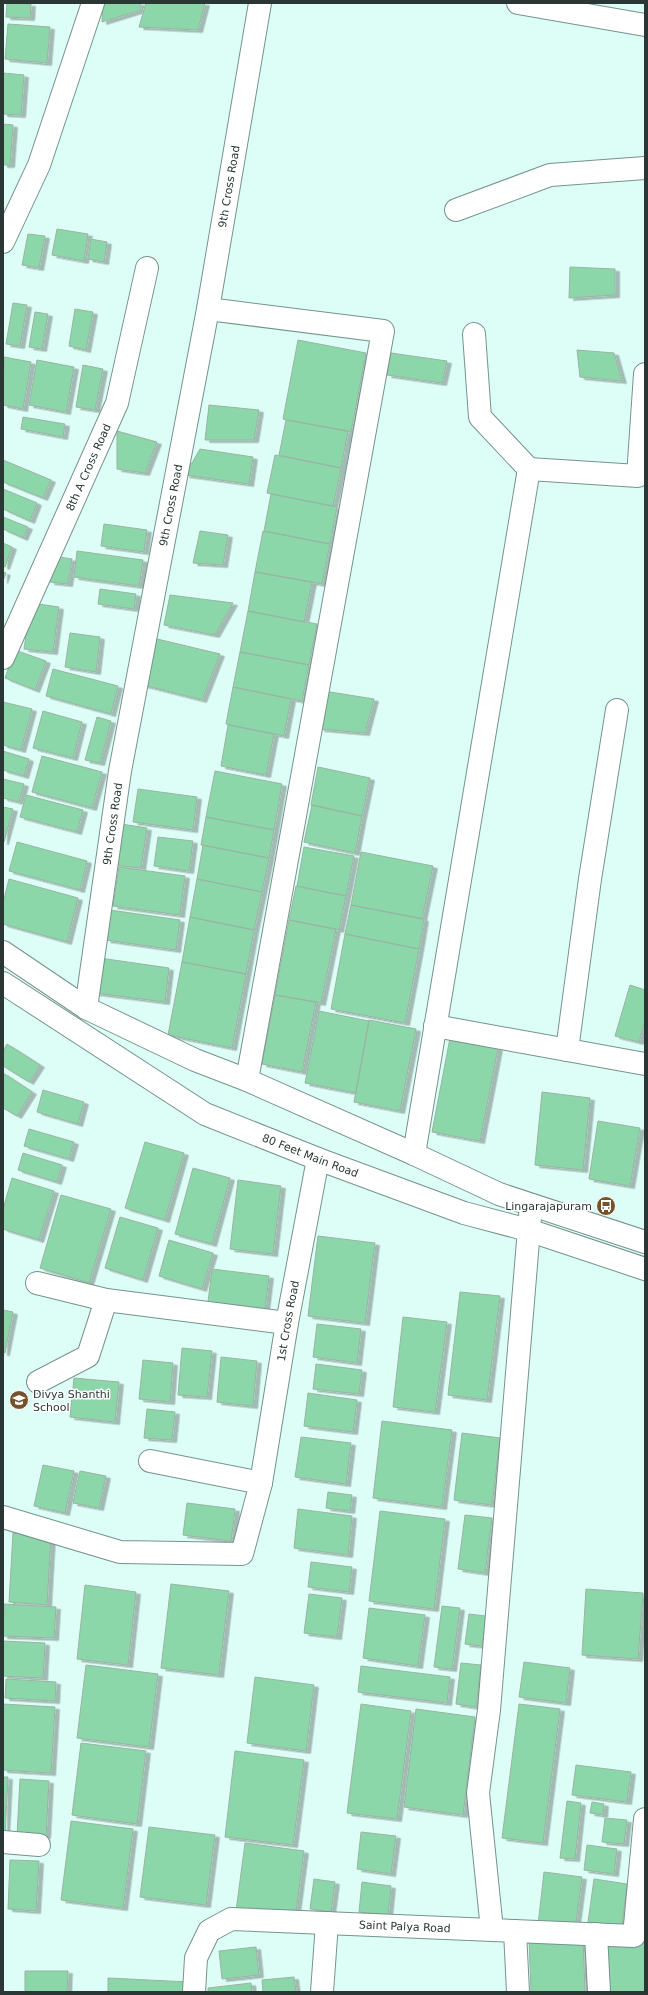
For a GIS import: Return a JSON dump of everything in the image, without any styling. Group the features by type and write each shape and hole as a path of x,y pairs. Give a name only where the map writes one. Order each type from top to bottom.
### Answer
{"street":[{"path":"3,242 39,165 94,3"},
{"name":"9th Cross Road","path":"86,1008 120,771 208,309 260,3"},
{"path":"518,3 645,24"},
{"path":"456,210 550,175 645,168"},
{"name":"8th A Cross Road","path":"3,658 117,403 147,268"},
{"path":"208,309 383,331 247,1080"},
{"path":"474,334 480,417 529,469 642,477 645,374"},
{"path":"414,1154 529,469"},
{"path":"568,1050 590,879 617,710"},
{"path":"3,952 86,1008 195,1060 247,1080 414,1154 499,1194 645,1242"},
{"name":"80 Feet Main Road","path":"3,983 205,1114 318,1159 464,1213 528,1230 645,1269"},
{"path":"435,1026 645,1064"},
{"name":"1st Cross Road","path":"3,1517 120,1552 242,1554 261,1483 318,1159"},
{"path":"492,1930 478,1793 490,1702 531,1205"},
{"path":"37,1283 106,1300 288,1324"},
{"path":"38,1382 88,1356 106,1300"},
{"path":"150,1460 261,1483"},
{"name":"Saint Palya Road","path":"194,1992 196,1958 209,1931 231,1920 639,1936 645,1819"},
{"path":"3,1842 39,1845"},
{"path":"322,1992 326,1923"},
{"path":"515,1931 518,1992"},
{"path":"596,1934 599,1992"}],"building":[{"path":"7,3 31,4 30,18 6,17"},
{"path":"103,3 141,3 141,10 102,22"},
{"path":"146,3 205,3 198,30 139,27"},
{"path":"8,24 50,27 47,63 5,59"},
{"path":"3,73 24,75 21,115 3,114"},
{"path":"3,124 13,125 10,165 3,165"},
{"path":"57,229 88,234 84,261 52,255"},
{"path":"28,234 45,236 39,268 22,265"},
{"path":"91,239 107,242 104,262 88,259"},
{"path":"570,267 615,269 615,295 569,298"},
{"path":"13,303 27,305 20,346 6,344"},
{"path":"75,309 93,312 86,350 69,346"},
{"path":"35,312 48,314 42,349 29,347"},
{"path":"298,340 366,353 351,432 283,419"},
{"path":"577,350 614,353 622,381 580,377"},
{"path":"391,353 447,361 442,383 387,375"},
{"path":"4,357 31,362 23,409 3,405"},
{"path":"37,360 74,367 66,412 29,405"},
{"path":"83,365 103,369 95,410 76,407"},
{"path":"209,405 259,410 254,440 205,440"},
{"path":"23,417 65,424 63,437 21,429"},
{"path":"286,420 348,431 341,468 279,455"},
{"path":"117,431 157,442 145,473 117,469"},
{"path":"200,449 253,457 249,484 185,475"},
{"path":"275,455 341,468 333,506 267,493"},
{"path":"3,460 51,480 43,498 3,482"},
{"path":"3,489 37,503 30,521 3,509"},
{"path":"271,494 337,507 330,544 264,531"},
{"path":"3,517 28,527 23,538 3,529"},
{"path":"104,524 147,530 144,552 101,546"},
{"path":"200,531 228,535 223,565 193,563"},
{"path":"263,531 330,544 322,584 255,572"},
{"path":"3,543 12,547 5,567 3,566"},
{"path":"77,551 143,560 139,586 74,577"},
{"path":"53,556 72,559 68,584 50,582"},
{"path":"3,572 6,573 3,581"},
{"path":"255,572 312,582 304,622 248,611"},
{"path":"100,589 136,594 134,609 98,604"},
{"path":"170,595 233,603 215,635 164,625"},
{"path":"31,603 59,607 53,652 24,649"},
{"path":"248,611 317,624 309,665 240,652"},
{"path":"70,633 100,637 96,672 65,667"},
{"path":"153,638 220,654 202,700 143,685"},
{"path":"15,650 46,661 35,690 5,678"},
{"path":"240,652 309,665 302,701 233,687"},
{"path":"53,669 118,686 111,714 46,696"},
{"path":"233,687 291,699 284,736 226,724"},
{"path":"324,691 374,699 365,733 320,729"},
{"path":"3,702 32,709 21,750 3,745"},
{"path":"43,711 82,722 73,758 33,748"},
{"path":"97,717 111,721 100,763 85,760"},
{"path":"228,725 274,734 266,775 221,766"},
{"path":"3,751 29,759 24,776 3,770"},
{"path":"42,756 102,772 92,808 32,792"},
{"path":"318,767 370,778 362,816 311,805"},
{"path":"215,771 282,784 274,830 206,817"},
{"path":"3,779 24,784 19,802 3,798"},
{"path":"138,789 197,797 193,830 133,822"},
{"path":"26,795 83,810 77,832 20,817"},
{"path":"312,805 362,816 355,853 304,842"},
{"path":"3,807 13,809 4,842 3,842"},
{"path":"206,817 274,830 269,858 201,845"},
{"path":"121,824 147,828 141,868 115,865"},
{"path":"158,837 193,841 189,871 154,866"},
{"path":"17,842 87,861 80,890 9,871"},
{"path":"203,845 269,858 262,892 197,879"},
{"path":"304,847 354,856 346,896 297,886"},
{"path":"361,852 433,866 422,919 351,905"},
{"path":"119,867 185,876 180,915 113,906"},
{"path":"9,879 78,898 67,942 3,924 3,903"},
{"path":"197,879 262,892 254,930 190,917"},
{"path":"296,886 346,896 339,930 289,920"},
{"path":"351,905 424,919 419,949 345,934"},
{"path":"110,910 180,920 176,950 106,940"},
{"path":"190,917 254,930 246,974 182,962"},
{"path":"289,920 336,929 321,1003 275,995"},
{"path":"345,934 419,949 405,1023 331,1009"},
{"path":"100,958 169,968 165,1002 95,993"},
{"path":"182,962 246,974 232,1048 168,1035"},
{"path":"630,985 645,990 645,1021 639,1042 615,1036"},
{"path":"275,995 316,1002 302,1072 262,1064"},
{"path":"319,1011 369,1021 356,1093 305,1083"},
{"path":"369,1020 416,1029 400,1111 354,1102"},
{"path":"450,1038 498,1048 480,1141 432,1132"},
{"path":"7,1044 40,1065 29,1082 3,1066 3,1051"},
{"path":"3,1073 32,1092 17,1116 3,1108"},
{"path":"43,1090 84,1102 78,1124 37,1112"},
{"path":"542,1092 590,1098 583,1170 535,1165"},
{"path":"598,1121 640,1128 630,1186 589,1179"},
{"path":"29,1129 74,1142 69,1159 24,1146"},
{"path":"145,1142 184,1153 165,1220 125,1208"},
{"path":"23,1153 62,1165 57,1182 18,1170"},
{"path":"193,1168 230,1178 212,1244 175,1234"},
{"path":"12,1178 54,1191 39,1240 3,1229 3,1209"},
{"path":"238,1180 281,1186 273,1254 230,1249"},
{"path":"61,1195 111,1209 89,1283 40,1268"},
{"path":"120,1217 158,1228 143,1280 105,1268"},
{"path":"318,1236 375,1243 365,1323 308,1316"},
{"path":"169,1240 213,1253 202,1289 159,1276"},
{"path":"212,1269 269,1276 264,1317 207,1310"},
{"path":"460,1292 500,1296 487,1400 448,1395"},
{"path":"3,1310 13,1312 5,1353 3,1353"},
{"path":"403,1317 447,1322 435,1412 393,1407"},
{"path":"317,1324 361,1329 357,1363 313,1357"},
{"path":"182,1348 212,1351 207,1397 178,1395"},
{"path":"221,1357 257,1361 253,1406 217,1402"},
{"path":"143,1360 173,1363 170,1402 139,1399"},
{"path":"316,1364 362,1370 359,1394 313,1389"},
{"path":"74,1378 119,1382 115,1422 70,1417"},
{"path":"308,1393 357,1400 353,1432 304,1426"},
{"path":"147,1409 175,1412 172,1440 144,1438"},
{"path":"382,1421 452,1430 442,1507 373,1498"},
{"path":"462,1433 500,1438 492,1505 454,1500"},
{"path":"301,1437 351,1443 346,1484 295,1477"},
{"path":"43,1465 74,1471 65,1513 34,1506"},
{"path":"80,1471 106,1476 99,1508 73,1503"},
{"path":"328,1492 352,1495 350,1511 326,1508"},
{"path":"187,1503 235,1509 231,1541 183,1535"},
{"path":"298,1509 352,1516 348,1555 294,1548"},
{"path":"380,1511 445,1519 434,1609 369,1601"},
{"path":"465,1515 492,1518 485,1573 458,1569"},
{"path":"13,1533 51,1535 47,1605 9,1602"},
{"path":"311,1562 352,1567 349,1592 308,1587"},
{"path":"171,1584 229,1591 219,1675 161,1668"},
{"path":"85,1585 136,1592 128,1665 77,1659"},
{"path":"586,1589 643,1593 638,1659 582,1655"},
{"path":"309,1594 342,1598 337,1637 304,1633"},
{"path":"4,1604 56,1607 54,1638 3,1636"},
{"path":"442,1606 460,1608 452,1669 434,1667"},
{"path":"369,1608 425,1615 418,1666 363,1658"},
{"path":"469,1614 486,1616 482,1646 465,1644"},
{"path":"3,1641 45,1643 43,1678 3,1676"},
{"path":"524,1662 570,1668 566,1703 519,1697"},
{"path":"461,1663 481,1665 476,1707 456,1704"},
{"path":"86,1665 158,1674 149,1747 77,1738"},
{"path":"361,1666 450,1677 447,1703 358,1692"},
{"path":"255,1677 314,1685 306,1751 247,1743"},
{"path":"6,1679 56,1682 55,1701 5,1698"},
{"path":"3,1704 55,1707 51,1773 3,1770"},
{"path":"361,1704 411,1711 397,1819 347,1813"},
{"path":"519,1704 560,1709 543,1843 502,1838"},
{"path":"416,1709 475,1717 463,1815 404,1807"},
{"path":"81,1743 146,1751 137,1824 72,1815"},
{"path":"235,1751 304,1760 293,1845 225,1837"},
{"path":"576,1765 631,1772 627,1802 572,1795"},
{"path":"3,1777 8,1777 5,1835 3,1835"},
{"path":"20,1779 49,1781 46,1836 17,1835"},
{"path":"567,1801 581,1803 575,1859 560,1858"},
{"path":"592,1802 604,1804 603,1815 590,1813"},
{"path":"605,1818 627,1820 624,1844 602,1842"},
{"path":"71,1821 133,1829 123,1908 61,1900"},
{"path":"149,1827 215,1835 206,1905 140,1897"},
{"path":"361,1832 396,1836 391,1874 357,1869"},
{"path":"245,1843 304,1851 295,1918 236,1911"},
{"path":"587,1845 617,1849 614,1874 584,1870"},
{"path":"10,1860 39,1861 36,1911 8,1909"},
{"path":"544,1872 582,1877 575,1930 538,1925"},
{"path":"314,1879 335,1882 331,1912 310,1909"},
{"path":"594,1879 627,1884 622,1926 588,1922"},
{"path":"362,1882 391,1886 388,1915 359,1912"},
{"path":"583,1938 585,1992 531,1992 529,1940"},
{"path":"645,1941 645,1992 603,1992 600,1943"},
{"path":"256,1947 259,1975 222,1979 219,1951"},
{"path":"25,1971 68,1971 67,1992 25,1992"},
{"path":"294,1977 296,1992 263,1992 262,1980"},
{"path":"108,1978 189,1982 188,1992 108,1992"},
{"path":"251,1983 252,1992 208,1992 208,1988"}],"place":[{"name":"Lingarajapuram","path":"606,1206"},
{"name":"Divya Shanthi School","path":"19,1400"}]}
